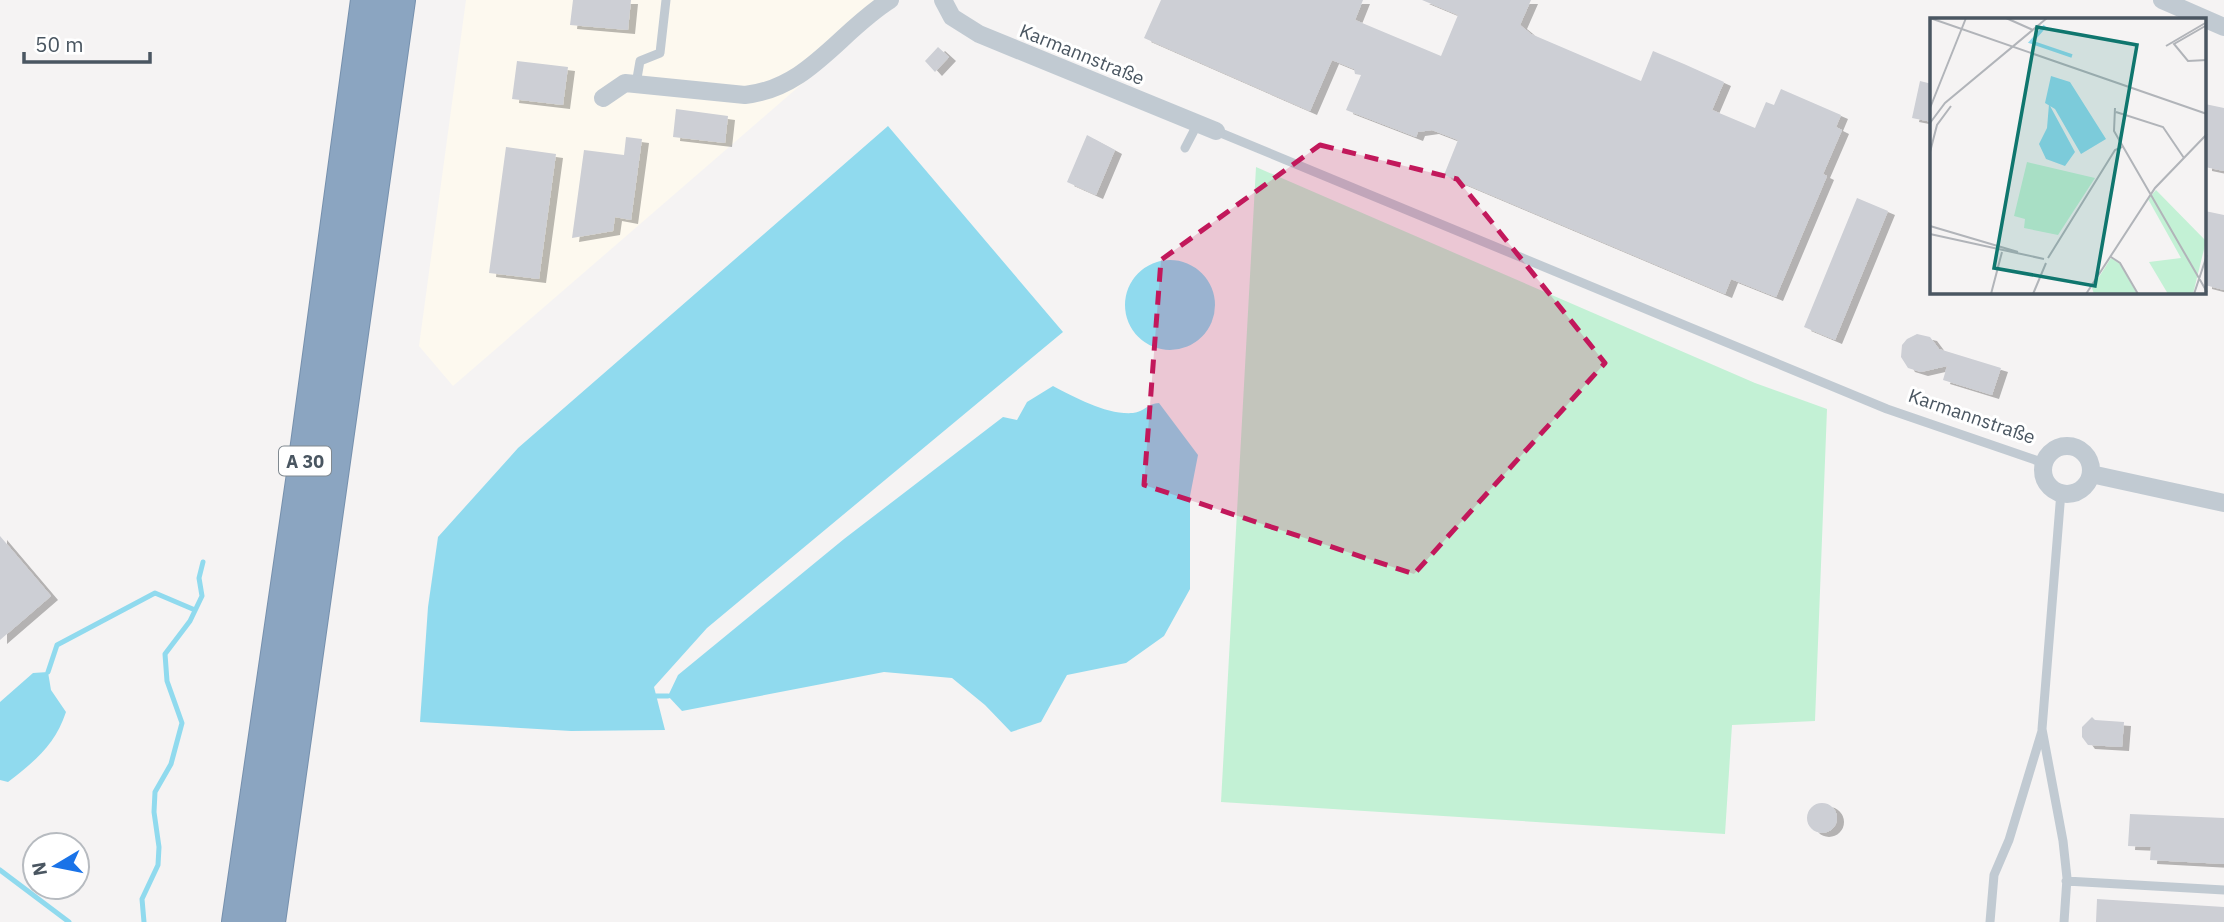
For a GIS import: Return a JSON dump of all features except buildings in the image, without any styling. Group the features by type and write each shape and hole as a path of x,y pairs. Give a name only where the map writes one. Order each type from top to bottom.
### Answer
{"highway":[{"name":"A 30","path":"238,922 368,0"},
{"name":"A 30","path":"269,922 399,0"}],"street":[{"path":"603,98 625,83 745,95 764,93 785,85 807,71 890,0"},
{"name":"Karmannstraße","path":"943,0 952,17 979,34 1216,131"},
{"path":"2162,0 2203,18"},
{"path":"2206,19 2224,27"},
{"path":"2060,447 2076,447 2088,457 2091,474 2084,487 2078,491 2061,492 2049,485 2045,479 2045,463 2053,451 2060,447"},
{"path":"2091,474 2224,502"}],"lane":[{"path":"636,84 640,61 660,52 666,0"},
{"path":"1185,148 1198,123"},
{"name":"Karmannstraße","path":"1216,131 1887,410 2045,463"},
{"path":"1990,922 1994,875 2009,840 2042,729 2061,492"},
{"path":"2042,729 2063,841 2066,881 2064,922"},
{"path":"2066,881 2224,890"}],"highlighted area":[{"path":"1320,145 1457,179 1605,363 1414,574 1144,485 1161,260"}],"shaded area":[{"path":"466,0 893,0 811,76 453,386 419,346"}],"green space":[{"path":"1256,167 1755,383 1827,409 1815,721 1732,725 1725,834 1221,802"}],"water":[{"path":"888,126 1063,332 707,628 654,687 665,730 571,731 420,722 428,607 438,537 518,448"},
{"path":"1170,260 1195,268 1207,280 1215,305 1207,330 1195,342 1170,350 1145,342 1133,330 1125,305 1133,280 1145,268"},
{"path":"1053,386 1092,405 1123,413 1133,413 1159,403 1198,455 1190,496 1190,589 1164,636 1126,663 1067,675 1041,722 1011,732 985,705 952,678 884,672 682,711 668,696 678,675 844,539 1003,417 1017,420 1027,402"},
{"path":"48,672 51,690 66,712 61,724 50,743 35,759 8,782 0,780 0,702 33,673"}],"waterway":[{"path":"144,922 142,899 158,865 155,792 171,764 182,723 167,681 165,654 190,621 202,596 199,578 203,562"},
{"path":"48,672 57,645 155,593 195,610"},
{"path":"652,696 668,696"},
{"path":"0,870 69,922"}]}
